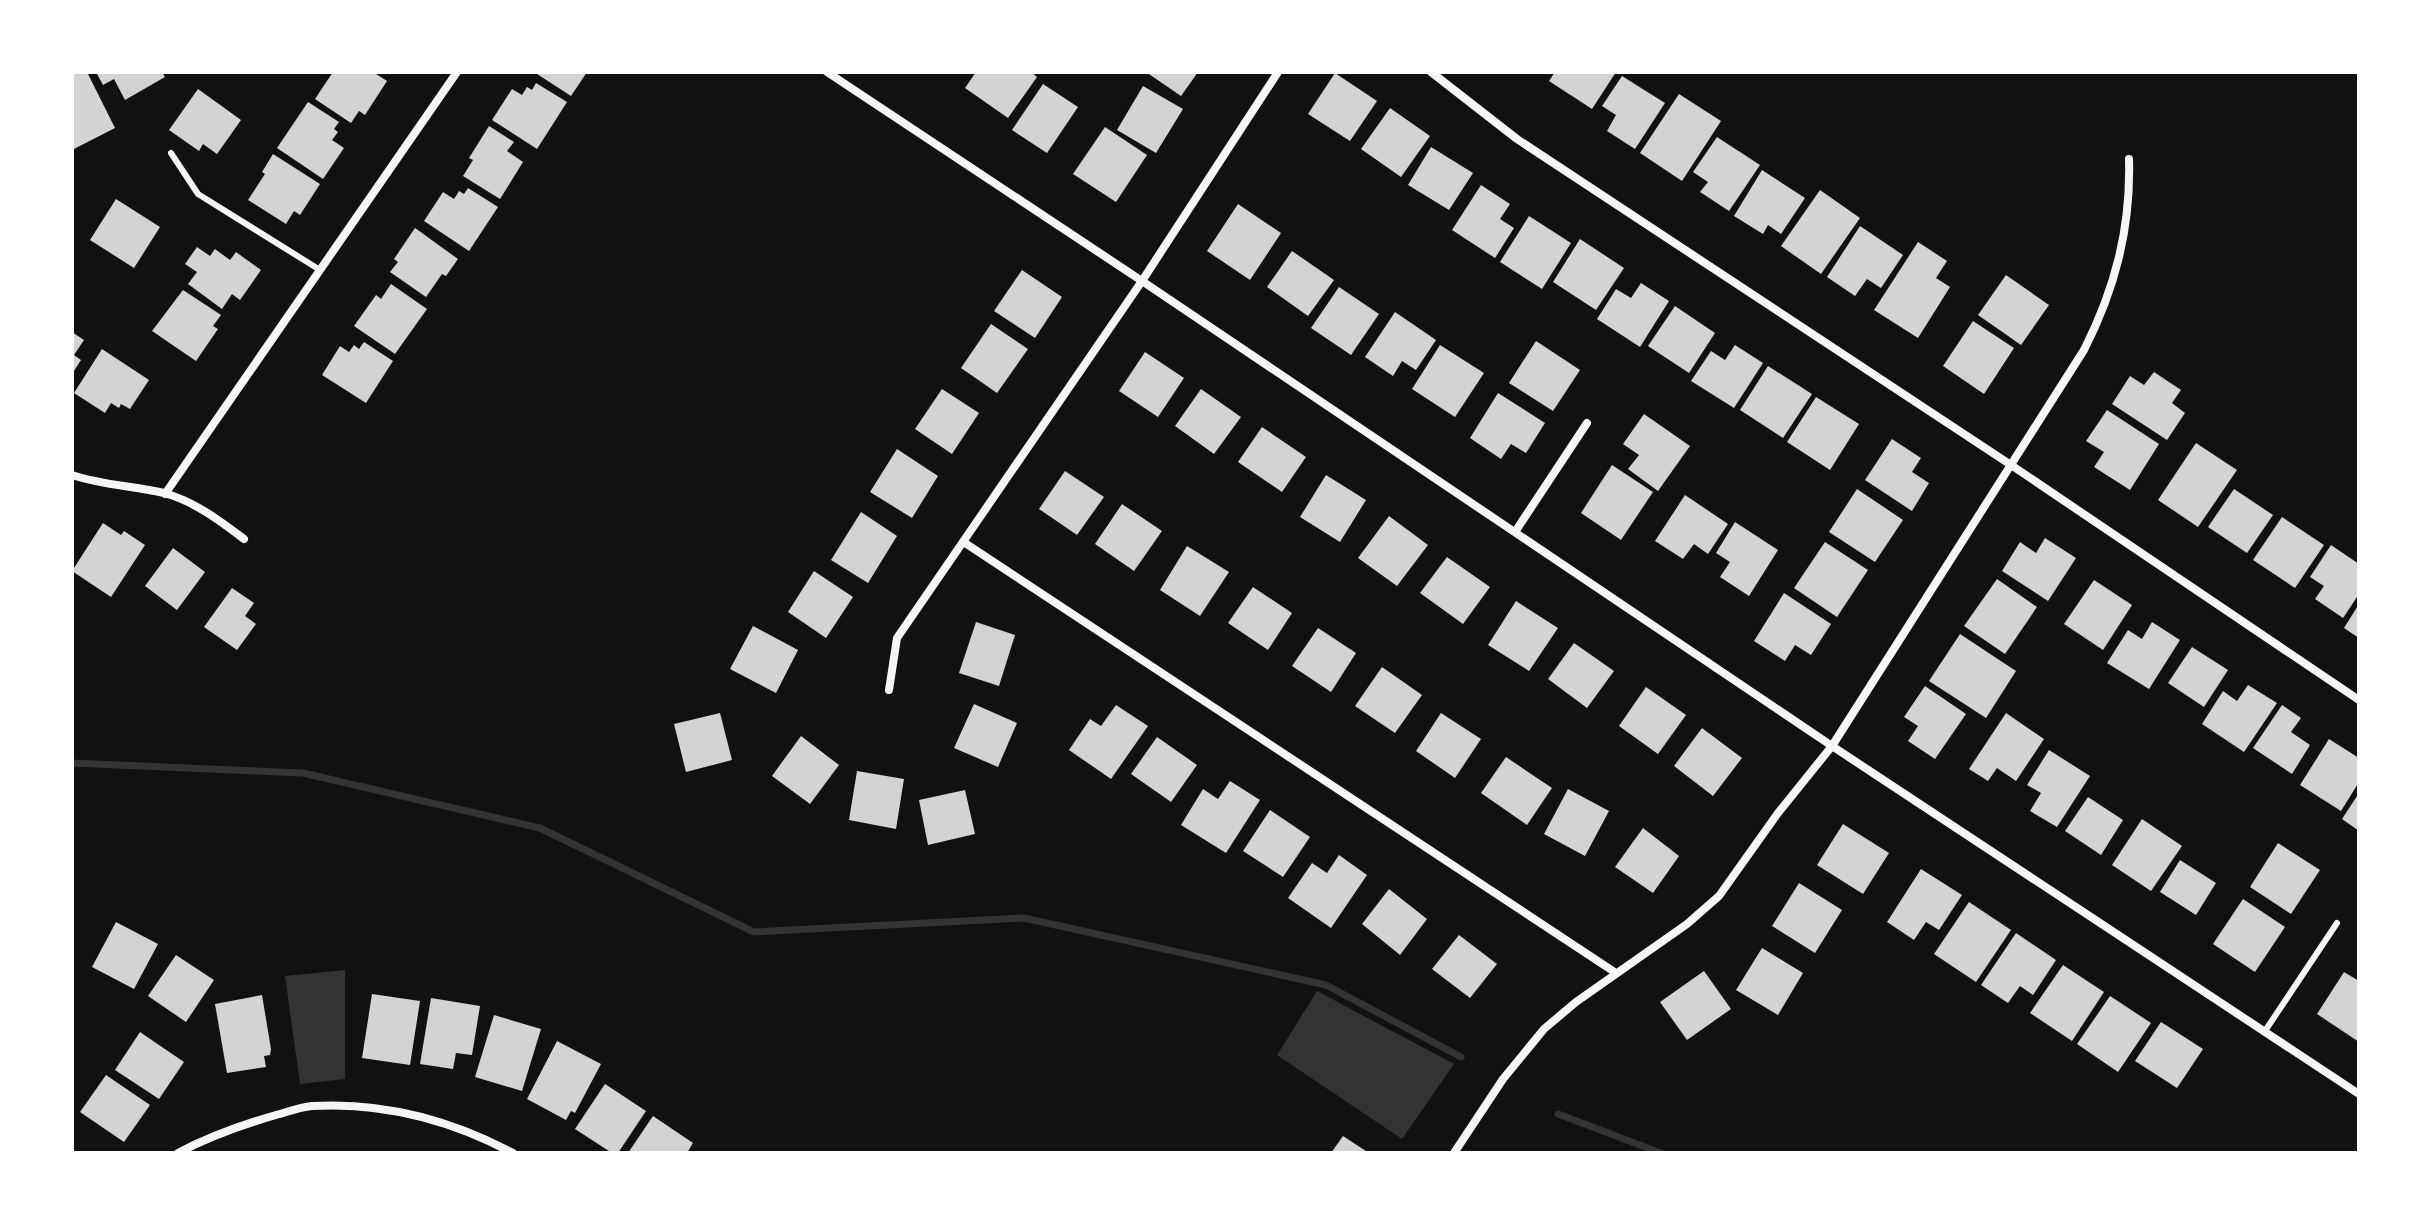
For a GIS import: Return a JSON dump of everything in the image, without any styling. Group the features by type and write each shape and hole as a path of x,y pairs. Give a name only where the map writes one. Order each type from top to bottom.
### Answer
{"street":[{"path":"165,494 457,72"},
{"path":"827,72 838,75 1832,746 2359,1094"},
{"path":"889,690 897,638 1142,281 1278,72"},
{"path":"1431,72 1517,139 2011,465 2359,700"},
{"path":"1454,1153 1503,1079 1544,1029 1616,973 1687,924 1719,896 1778,813 1832,746 2084,350 2112,288 2127,225 2129,159"},
{"path":"1515,532 1587,423"},
{"path":"72,475 97,484 165,494 206,511 244,539"},
{"path":"965,543 1616,973"},
{"path":"178,1153 208,1137 309,1106 366,1107 407,1112 460,1129 513,1153"}],"lane":[{"path":"171,153 198,194 320,270"},
{"path":"2265,1031 2337,923"}],"shaded area":[{"path":"345,970 345,1079 300,1084 285,976"},
{"path":"1317,991 1454,1064 1402,1139 1277,1055"}],"building":[{"path":"87,72 115,128 72,150 72,75"},
{"path":"96,72 162,72 165,77 125,100 114,79 103,85"},
{"path":"333,72 373,72 387,81 365,115 359,111 351,123 315,99"},
{"path":"534,72 587,72 571,96"},
{"path":"976,72 1031,72 1037,77 1008,118 965,88"},
{"path":"1146,72 1198,72 1181,96"},
{"path":"1555,72 1616,72 1592,109 1549,81"},
{"path":"1335,73 1377,101 1350,141 1308,114"},
{"path":"1622,76 1665,103 1635,149 1607,131 1616,115 1602,106"},
{"path":"536,83 567,102 537,149 492,120 512,89 522,95 527,87 532,90"},
{"path":"1043,84 1078,107 1047,153 1012,130"},
{"path":"1143,86 1183,109 1156,153 1117,130"},
{"path":"198,89 241,120 217,154 203,144 199,151 169,130"},
{"path":"1679,94 1721,121 1682,181 1640,153"},
{"path":"308,102 339,122 334,129 338,132 332,140 344,148 323,179 277,148"},
{"path":"1390,108 1430,136 1401,177 1361,149"},
{"path":"489,126 514,142 507,151 523,162 500,199 463,176 473,160 469,158"},
{"path":"1105,127 1147,155 1116,202 1073,174"},
{"path":"1717,137 1760,165 1729,211 1700,192 1708,182 1693,172"},
{"path":"1431,147 1473,173 1449,210 1408,185"},
{"path":"273,154 320,184 300,215 294,211 286,224 248,200 265,174 262,172"},
{"path":"1762,170 1805,198 1781,234 1768,225 1763,234 1734,216"},
{"path":"1481,185 1510,204 1500,219 1514,228 1495,258 1452,230"},
{"path":"468,188 498,207 469,251 424,221 443,192 454,199 459,191 464,194"},
{"path":"1820,190 1860,218 1821,274 1781,246"},
{"path":"116,199 160,227 134,268 90,240"},
{"path":"1238,204 1281,233 1250,280 1207,251"},
{"path":"1529,216 1571,243 1542,289 1500,262"},
{"path":"1860,226 1903,255 1881,288 1867,279 1855,296 1827,277"},
{"path":"415,228 458,259 446,276 442,274 426,297 390,272 398,262 394,259"},
{"path":"1580,239 1624,268 1596,310 1553,282"},
{"path":"1918,242 1947,261 1936,278 1950,287 1918,338 1874,310"},
{"path":"197,247 210,256 215,249 230,260 236,252 261,270 240,300 232,294 222,309 188,284 197,272 185,264"},
{"path":"1292,251 1334,280 1308,316 1267,287"},
{"path":"1022,270 1062,297 1035,338 994,311"},
{"path":"2006,275 2049,305 2021,345 1978,315"},
{"path":"1641,283 1669,301 1640,347 1597,319 1616,289 1631,298"},
{"path":"391,284 427,309 395,354 354,326 376,295 381,299"},
{"path":"1339,287 1379,314 1351,355 1311,328"},
{"path":"183,290 221,315 213,326 218,329 196,361 152,331"},
{"path":"1675,306 1715,333 1689,373 1648,346"},
{"path":"1395,312 1436,340 1416,370 1402,361 1393,376 1365,357"},
{"path":"1973,321 2014,348 1984,394 1943,366"},
{"path":"991,324 1028,349 997,393 961,368"},
{"path":"72,332 84,340 74,355 81,360 72,374"},
{"path":"1536,341 1580,370 1553,411 1509,383"},
{"path":"364,342 393,361 366,403 322,375 340,346 349,352 354,345 359,349"},
{"path":"1440,345 1484,373 1455,417 1412,389"},
{"path":"1735,345 1763,363 1734,408 1691,381 1711,351 1725,360"},
{"path":"102,349 149,380 130,409 111,403 105,413 74,393"},
{"path":"1145,352 1184,378 1158,417 1119,391"},
{"path":"1768,366 1812,394 1783,438 1740,410"},
{"path":"2154,372 2181,390 2172,403 2185,413 2167,440 2112,404 2130,376 2144,385"},
{"path":"942,389 979,413 952,454 915,429"},
{"path":"1201,389 1241,417 1214,454 1175,426"},
{"path":"1498,393 1545,423 1526,453 1511,444 1501,459 1470,438"},
{"path":"1816,397 1859,424 1830,470 1787,442"},
{"path":"2107,410 2159,444 2130,490 2094,467 2104,452 2086,441"},
{"path":"1644,414 1690,446 1658,491 1628,469 1639,455 1623,444"},
{"path":"1262,427 1306,457 1282,492 1238,462"},
{"path":"1892,439 1921,458 1912,472 1929,483 1912,511 1865,480"},
{"path":"2196,443 2237,470 2198,527 2158,500"},
{"path":"897,449 938,476 912,518 870,492"},
{"path":"1612,465 1653,492 1621,540 1581,513"},
{"path":"1065,471 1104,497 1077,535 1039,509"},
{"path":"1326,475 1366,500 1340,542 1300,517"},
{"path":"1857,489 1903,520 1875,562 1829,532"},
{"path":"2234,489 2273,515 2247,553 2208,527"},
{"path":"1685,495 1728,524 1708,554 1694,544 1683,559 1655,541"},
{"path":"1122,504 1162,531 1134,571 1095,544"},
{"path":"861,512 897,536 868,583 831,560"},
{"path":"1389,516 1428,545 1397,586 1358,558"},
{"path":"2282,517 2324,545 2295,588 2253,560"},
{"path":"1735,522 1778,550 1749,596 1720,577 1730,562 1716,553"},
{"path":"103,523 121,535 124,531 145,545 111,597 72,571"},
{"path":"2045,538 2076,558 2048,601 2002,571 2020,542 2036,553"},
{"path":"1825,542 1868,570 1837,617 1794,588"},
{"path":"2331,545 2359,564 2359,594 2343,618 2315,599 2324,586 2310,577"},
{"path":"1187,546 1229,572 1200,616 1160,590"},
{"path":"173,548 205,572 177,610 145,586"},
{"path":"1447,557 1490,587 1463,624 1420,593"},
{"path":"814,571 853,597 826,638 788,612"},
{"path":"1997,579 2037,607 2005,654 1964,626"},
{"path":"2094,580 2132,605 2103,650 2064,624"},
{"path":"1253,587 1292,613 1268,650 1228,623"},
{"path":"232,588 254,603 245,616 256,624 237,650 204,627"},
{"path":"1784,593 1831,624 1811,655 1795,645 1785,661 1754,641"},
{"path":"1516,601 1558,628 1529,671 1488,645"},
{"path":"2359,604 2359,638 2344,628"},
{"path":"976,622 1015,635 999,686 959,673"},
{"path":"2152,622 2180,640 2149,689 2107,663 2128,630 2142,639"},
{"path":"753,626 798,650 776,693 730,669"},
{"path":"1318,628 1356,653 1331,692 1292,666"},
{"path":"1960,634 2016,671 1986,718 1929,681"},
{"path":"1574,643 1614,671 1587,708 1548,679"},
{"path":"2192,647 2228,670 2204,707 2168,683"},
{"path":"1382,667 1422,695 1395,733 1355,706"},
{"path":"2248,685 2277,703 2244,752 2202,724 2223,691 2237,701"},
{"path":"1925,686 1966,714 1935,759 1908,741 1918,726 1904,717"},
{"path":"1646,687 1686,715 1658,754 1619,726"},
{"path":"974,704 1017,723 998,767 954,748"},
{"path":"1116,705 1148,726 1111,779 1069,750 1090,719 1101,726"},
{"path":"2282,705 2301,718 2291,732 2310,745 2292,774 2253,748"},
{"path":"720,713 732,760 686,772 674,724"},
{"path":"1441,713 1481,739 1455,778 1416,751"},
{"path":"2006,713 2044,739 2016,781 1997,768 1988,781 1969,769"},
{"path":"1702,728 1742,758 1713,796 1674,766"},
{"path":"801,736 839,765 810,804 772,776"},
{"path":"1157,737 1197,765 1171,802 1131,774"},
{"path":"2329,739 2359,758 2359,782 2341,811 2300,785"},
{"path":"2049,750 2090,776 2057,827 2030,811 2041,793 2027,785"},
{"path":"1506,757 1552,788 1527,825 1481,793"},
{"path":"857,771 904,779 896,829 849,820"},
{"path":"1230,781 1260,800 1226,853 1181,825 1203,789 1218,799"},
{"path":"1568,789 1609,811 1585,856 1544,834"},
{"path":"965,790 975,834 928,845 919,800"},
{"path":"2359,793 2359,831 2342,819"},
{"path":"2088,797 2123,820 2101,855 2065,831"},
{"path":"1270,810 1310,837 1283,877 1243,851"},
{"path":"2142,819 2182,846 2151,891 2112,865"},
{"path":"1843,824 1889,853 1863,894 1817,865"},
{"path":"1643,828 1679,856 1653,893 1615,867"},
{"path":"2278,843 2320,870 2291,914 2250,887"},
{"path":"1339,855 1367,875 1331,928 1288,898 1312,863 1327,873"},
{"path":"2180,860 2216,883 2196,915 2160,892"},
{"path":"1921,869 1962,895 1939,930 1926,922 1914,940 1887,922"},
{"path":"1799,883 1842,910 1815,953 1772,926"},
{"path":"1389,889 1427,919 1400,955 1362,924"},
{"path":"2243,899 2285,927 2255,972 2213,944"},
{"path":"1969,902 2011,930 1976,982 1934,954"},
{"path":"116,922 158,944 134,989 92,967"},
{"path":"2016,933 2056,960 2033,995 2020,986 2008,1003 1981,985"},
{"path":"1459,935 1497,964 1470,998 1432,969"},
{"path":"1762,948 1803,973 1778,1015 1736,990"},
{"path":"176,955 214,980 186,1022 148,996"},
{"path":"2063,965 2104,992 2072,1041 2030,1013"},
{"path":"1704,971 1731,1009 1687,1040 1660,1002"},
{"path":"2344,972 2359,981 2359,1042 2317,1014"},
{"path":"372,994 420,1001 410,1065 362,1058"},
{"path":"262,995 271,1049 270,1055 264,1056 266,1067 227,1073 215,1004"},
{"path":"2110,996 2151,1023 2118,1072 2077,1044"},
{"path":"431,998 480,1006 472,1055 456,1053 453,1069 420,1064"},
{"path":"494,1015 541,1029 522,1091 475,1077"},
{"path":"2161,1022 2203,1049 2177,1088 2135,1061"},
{"path":"140,1032 184,1062 159,1099 115,1070"},
{"path":"557,1041 601,1064 575,1113 571,1111 566,1120 527,1099"},
{"path":"106,1075 150,1105 124,1142 80,1112"},
{"path":"605,1084 646,1111 618,1153 612,1153 575,1129"},
{"path":"653,1116 693,1143 687,1153 628,1153"},
{"path":"1343,1136 1369,1153 1331,1153"}],"waterway":[{"path":"72,763 303,773 540,828 754,932 1024,918 1326,985 1461,1057"},
{"path":"1558,1114 1661,1153"}]}
